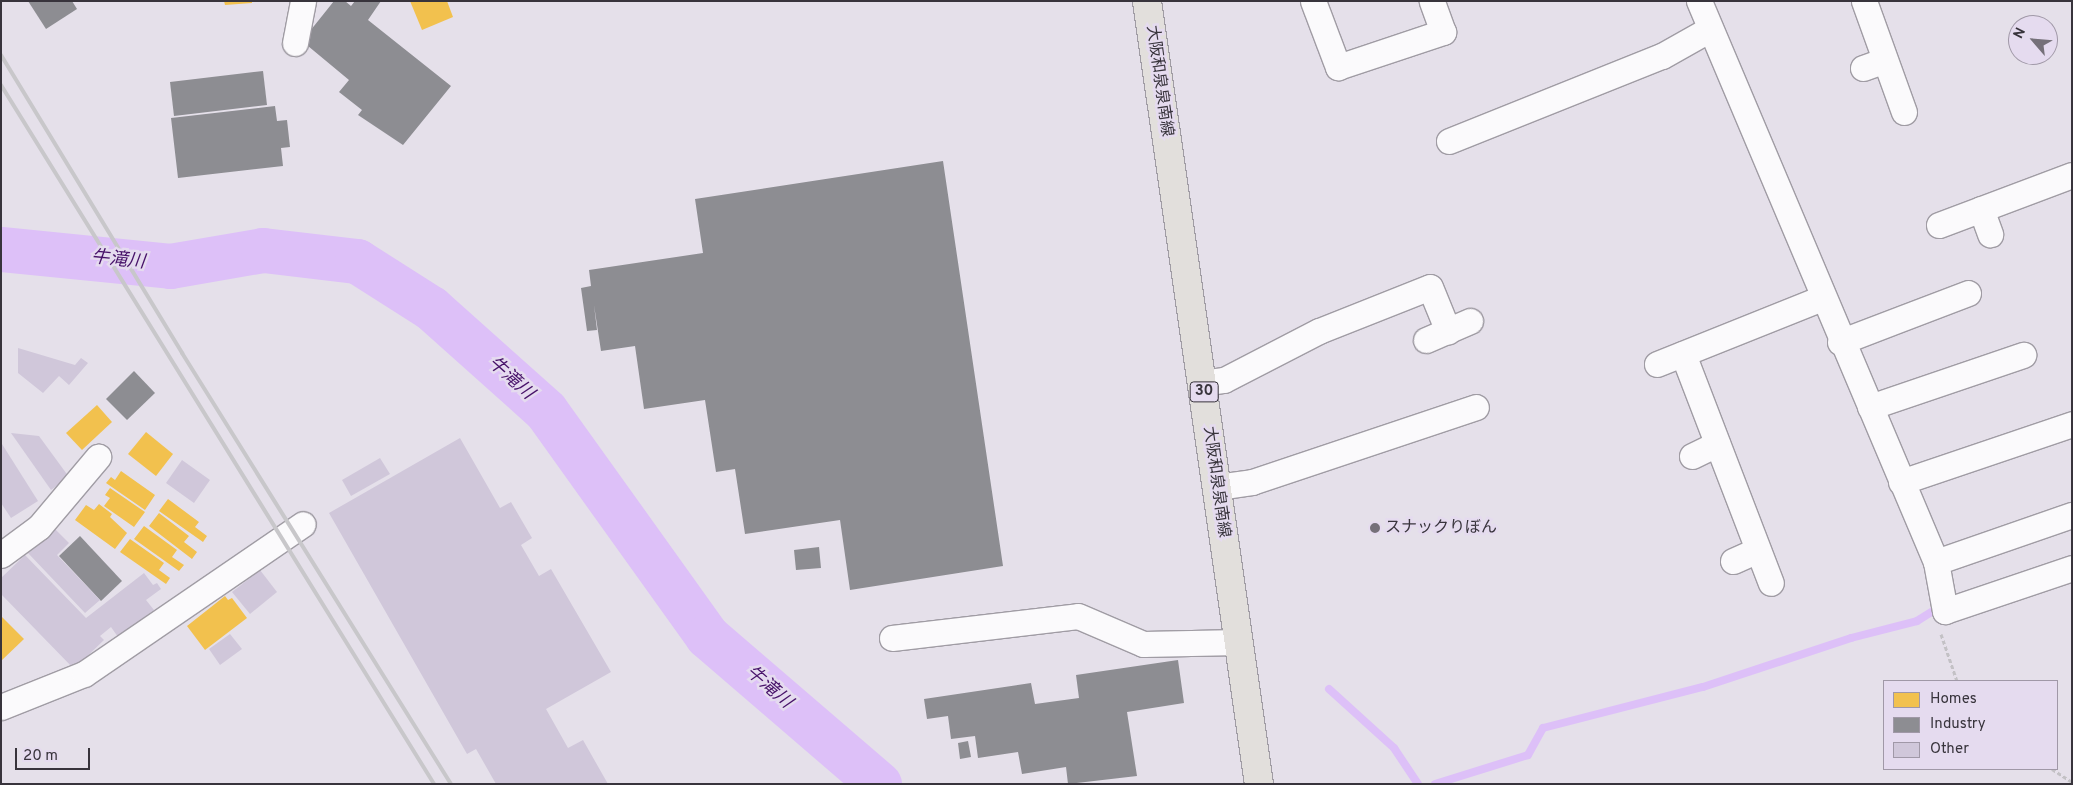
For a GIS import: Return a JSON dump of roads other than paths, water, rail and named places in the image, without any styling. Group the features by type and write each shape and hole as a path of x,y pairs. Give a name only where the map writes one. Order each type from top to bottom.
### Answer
{"main road":[{"name":"大阪和泉泉南線","path":"1147,1 1259,784"}],"street":[{"path":"295,43 302,1"},
{"path":"1313,1 1338,67 1443,32 1432,1"},
{"path":"1699,1 1840,342 1936,562 1944,606 2072,568"},
{"path":"1864,1 1874,64 1904,112"},
{"path":"1449,141 1662,56 1710,29"},
{"path":"1939,225 2072,175"},
{"path":"1981,209 1990,234"},
{"path":"1202,383 1224,380 1315,321 1430,287 1448,330"},
{"path":"1840,342 1968,293"},
{"path":"1657,364 1822,298"},
{"path":"1682,354 1771,583"},
{"path":"1870,407 2023,354"},
{"path":"1217,487 1252,482 1476,407"},
{"path":"1901,482 2070,430"},
{"path":"1692,456 1717,444"},
{"path":"1,555 39,527 98,456"},
{"path":"1936,562 2072,515"},
{"path":"1,707 84,674 302,524"},
{"path":"1733,561 1758,550"},
{"path":"892,638 1078,616 1143,644 1239,642"}],"waterway":[{"name":"牛滝川","path":"1,249 170,266 263,250 357,261 431,308 546,411 707,636 879,784"},
{"path":"1435,784 1528,755 1543,728 1703,687 1851,638 1917,621 1941,606"},
{"path":"1329,689 1394,748 1418,784"}],"railway":[{"path":"1,55 182,353 451,784"},
{"path":"1,85 434,784"}],"place":[{"name":"スナックりぼん","path":"1375,528"}]}
